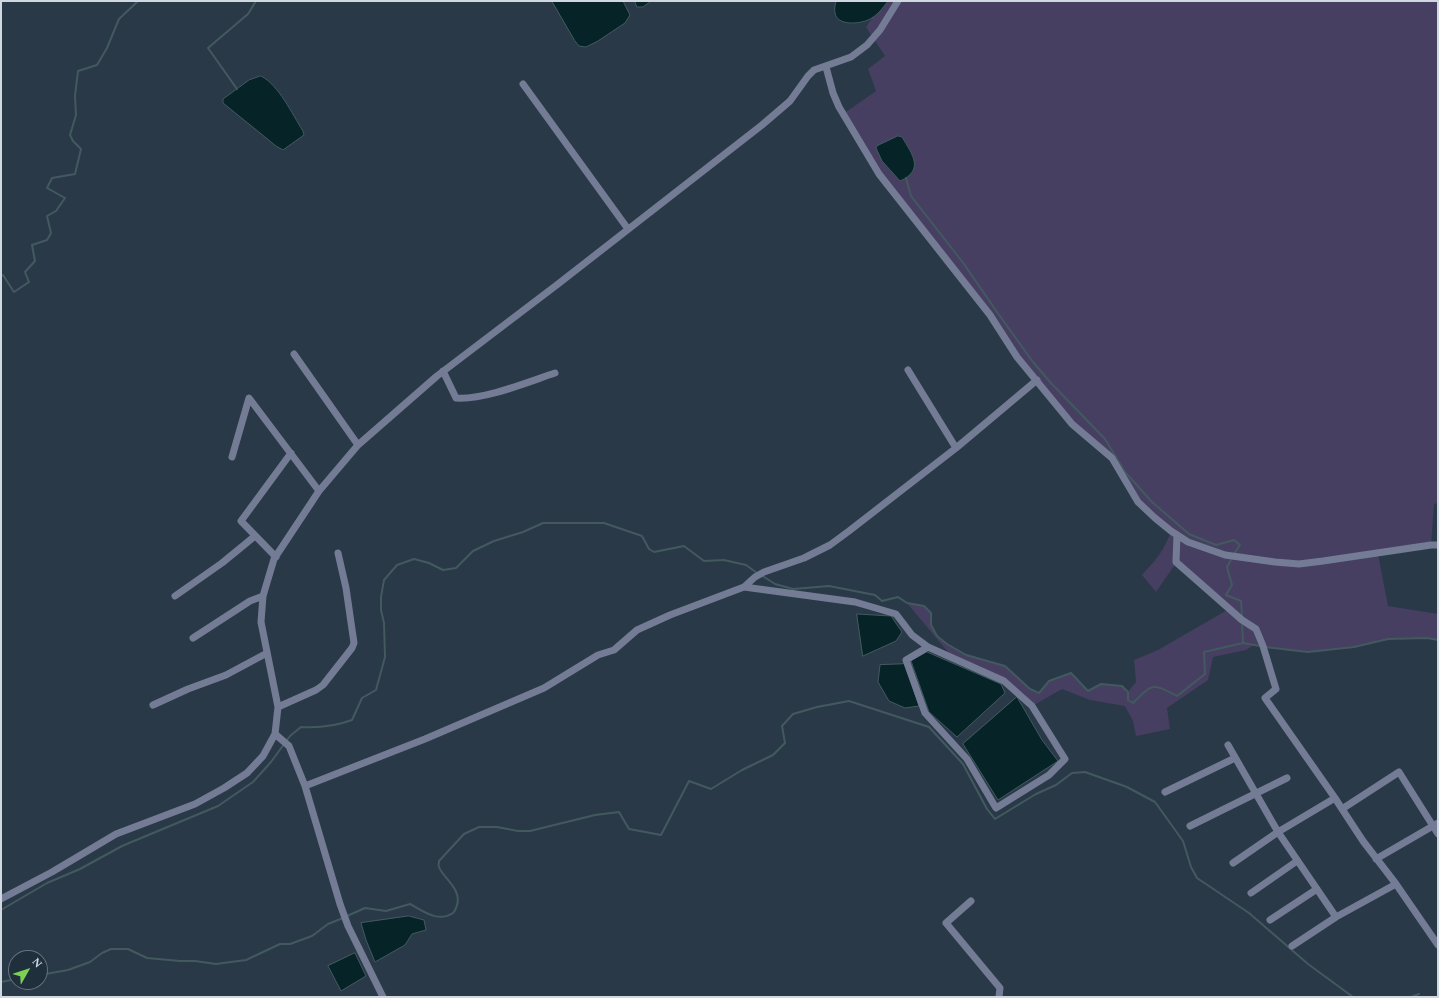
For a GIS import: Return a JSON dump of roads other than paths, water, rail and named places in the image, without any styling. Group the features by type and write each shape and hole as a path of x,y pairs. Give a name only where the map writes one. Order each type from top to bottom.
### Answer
{"street":[{"path":"1,899 52,872 116,834 194,804 224,788 247,773 263,756 277,737 278,707 261,622 263,596 274,559 319,491 358,445 443,371 527,308 768,120 790,101 814,70 851,57 866,46 880,30 898,1"},
{"path":"826,67 833,93 839,107 879,174 990,315 1017,357 1037,380 1049,397 1072,424 1112,458 1138,502 1176,535 1188,542 1225,555 1239,558 1299,564 1438,545"},
{"path":"522,84 628,229"},
{"path":"294,354 358,445"},
{"path":"908,370 956,448"},
{"path":"443,371 456,398 468,398 518,385 555,373"},
{"path":"305,786 425,739 544,688 598,656 614,650 637,630 670,615 744,587 755,577 764,572 804,558 830,545 849,532 956,448 1037,380"},
{"path":"232,457 249,398 319,491"},
{"path":"276,557 241,521 291,453"},
{"path":"1176,535 1176,562 1242,620 1256,628 1276,689 1265,698 1376,859 1396,884 1438,945"},
{"path":"175,596 222,563 255,536"},
{"path":"278,707 316,690 323,685 352,648 354,643 346,588 338,554"},
{"path":"744,587 855,602 896,614 912,635 928,647 1004,680 1032,706 1065,759 1049,775 996,808 967,759 925,713 906,660 928,647"},
{"path":"193,638 250,601 263,596"},
{"path":"153,705 188,689 226,675 267,653"},
{"path":"277,737 289,746 305,786 348,926 383,997"},
{"path":"1228,745 1278,832 1336,917"},
{"path":"1165,792 1235,758"},
{"path":"1342,809 1399,772 1435,825 1438,834"},
{"path":"1190,826 1287,778"},
{"path":"1232,863 1278,832 1335,798"},
{"path":"1376,859 1435,825"},
{"path":"1251,893 1297,861"},
{"path":"1292,946 1336,917 1396,884"},
{"path":"1270,920 1317,889"},
{"path":"971,901 946,923 1000,988 999,997"}],"waterway":[{"path":"1,276 3,275 14,292 29,282 25,272 35,261 32,245 47,240 51,233 47,216 56,211 65,198 47,188 52,178 75,174 81,149 73,141 70,135 76,115 75,96 78,71 97,65 107,48 119,19 138,1"},
{"path":"237,89 208,48 248,14 256,1"},
{"path":"906,178 911,196 964,264 1033,362 1050,382 1105,439 1125,472 1152,502 1189,534 1216,545 1234,540 1240,545 1234,554"},
{"path":"1,910 47,883 80,869 122,846 218,806 253,782 271,762 290,736 301,727 327,726 352,720 362,698 376,690 385,657 384,623 381,610 381,597 384,580 397,565 414,559 429,563 443,570 456,568 473,551 494,541 523,532 543,523 604,523 642,536 649,549 654,552 684,546 704,561 724,560 746,565 757,573"},
{"path":"1232,558 1227,567 1232,585 1226,595 1241,601 1242,617"},
{"path":"761,575 775,584 793,589 829,586 875,595 882,601 898,597 907,603 924,606 931,613 931,625 937,636 947,644 966,655 1005,666 1030,689 1039,693 1049,681 1071,673 1088,691 1101,684 1122,686 1128,692 1128,700 1133,703 1153,687 1157,687 1177,696 1205,674 1204,652 1243,643"},
{"path":"1242,623 1243,643 1260,646"},
{"path":"1265,647 1308,652 1354,647 1388,639 1427,638 1438,640"},
{"path":"347,916 365,908 386,911 410,904 431,915 442,917 453,913 457,905 457,894 455,889 441,871 439,861 464,834 479,827 497,827 518,831 530,831 595,815 619,812 629,829 661,835 689,781 711,789 742,770 773,755 785,743 782,726 793,714 817,707 849,701 929,727 963,764 987,809 995,819 1036,794 1056,785 1072,773 1085,772 1127,787 1155,802 1183,841 1191,867 1197,878 1249,913 1308,964 1353,997"},
{"path":"48,974 68,970 90,962 102,953 111,949 128,949 147,958 216,964 246,960 280,944 290,944 312,936 328,924 343,918"},
{"path":"1,982 8,981"},
{"path":"1411,997 1419,994"}]}
